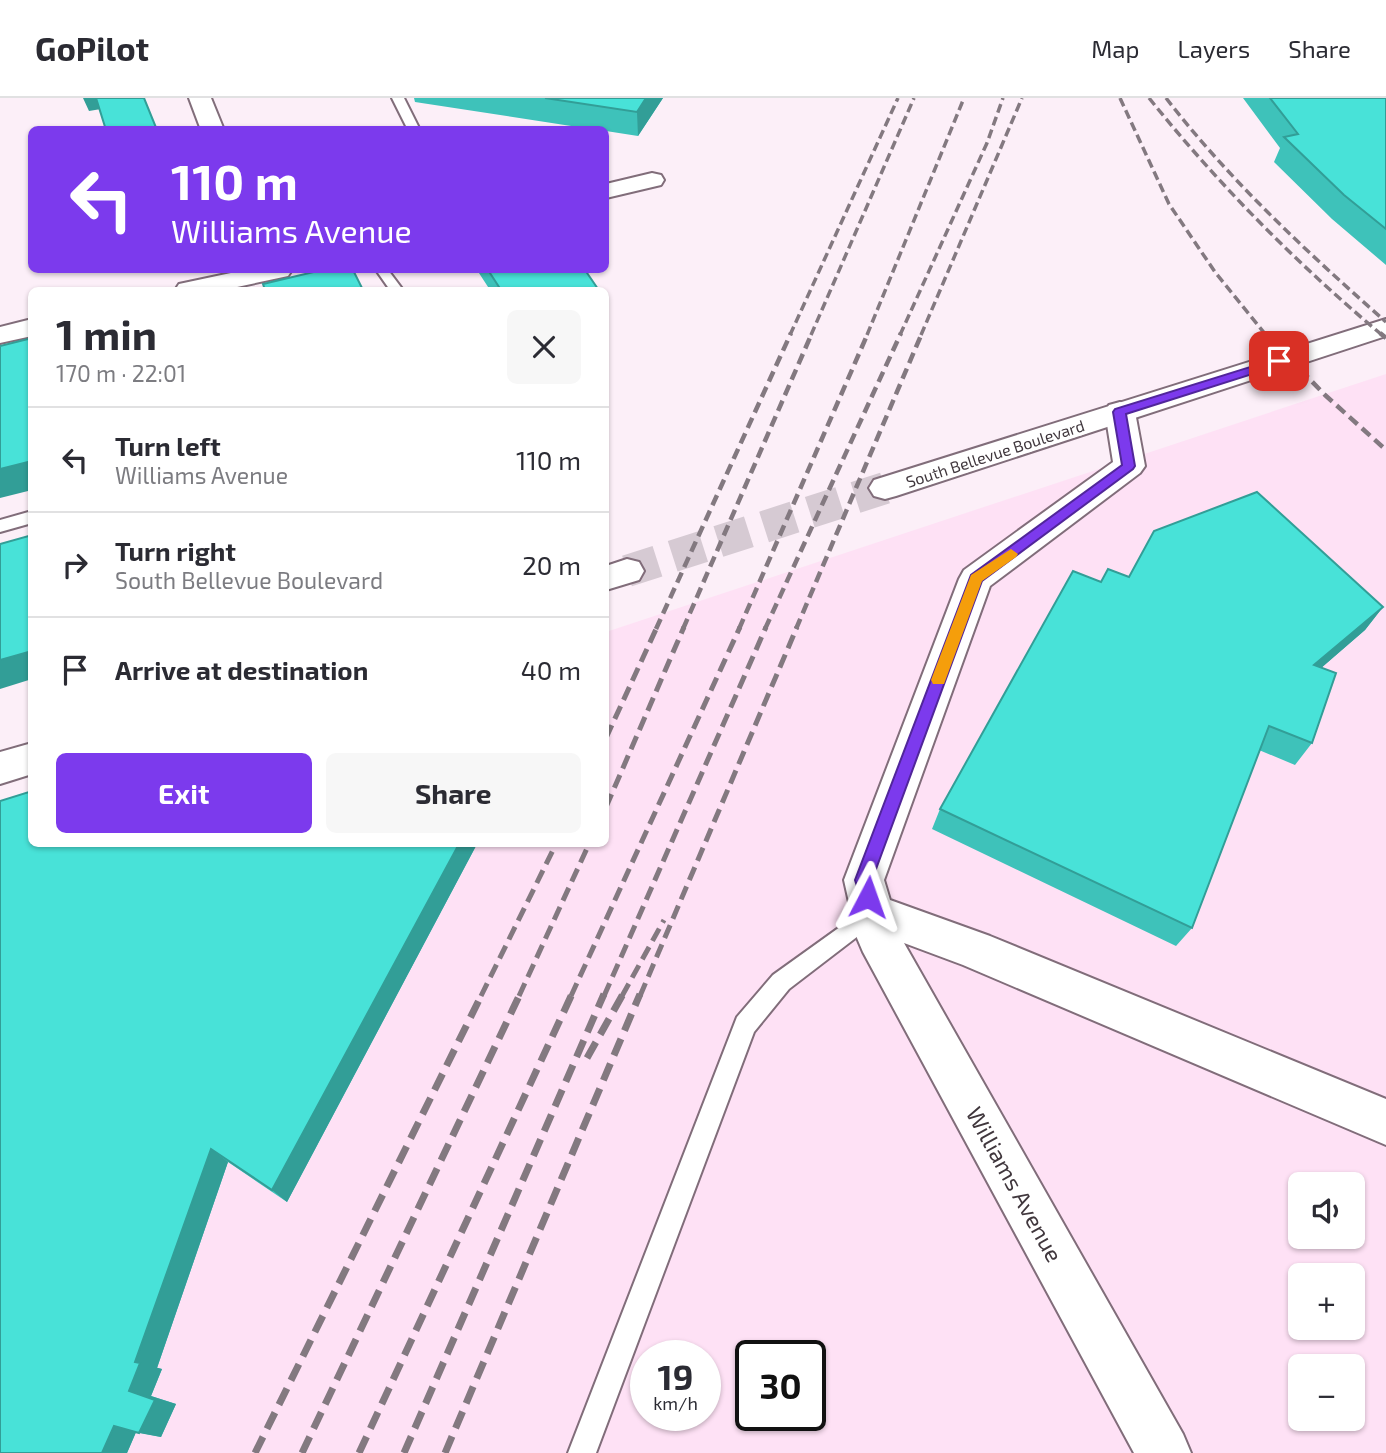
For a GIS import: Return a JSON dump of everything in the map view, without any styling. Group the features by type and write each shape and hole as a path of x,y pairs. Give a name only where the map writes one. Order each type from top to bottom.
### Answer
{"street":[{"path":"200,98 211,126"},
{"path":"609,190 652,180"},
{"path":"202,287 262,273"},
{"name":"South Bellevue Boulevard","path":"884,488 1386,327"},
{"path":"0,335 28,328"},
{"name":"Williams Avenue","path":"1120,412 1129,466 976,579 863,880 878,938 1164,1453"},
{"path":"0,768 28,759"},
{"path":"872,913 975,950 1386,1122"}],"lane":[{"path":"398,98 412,126"},
{"path":"0,526 28,518"},
{"path":"582,1453 745,1025 782,982 872,913"}],"shaded area":[{"path":"1386,374 1386,1453 0,1453 0,833 28,843 28,847 609,847 609,631"}],"building":[{"path":"96,98 144,98 155,126 105,126"},
{"path":"545,98 646,98 637,112"},
{"path":"1270,98 1386,98 1386,229 1344,195 1284,137 1298,134"},
{"path":"309,273 354,273 362,287 264,287 263,284"},
{"path":"490,273 587,273 597,287 499,287"},
{"path":"28,339 28,462 0,469 0,346"},
{"path":"1257,492 1383,607 1314,665 1336,673 1312,743 1269,726 1192,928 940,809 1073,571 1101,582 1108,569 1129,577 1154,531"},
{"path":"28,536 28,652 0,660 0,544"},
{"path":"28,792 28,847 457,847 272,1190 211,1149 135,1362 140,1363 129,1391 155,1400 139,1433 114,1426 102,1453 0,1453 0,801"}],"tunnel":[{"path":"627,571 885,488"}],"railway":[{"path":"790,335 898,98"},
{"path":"811,335 914,98"},
{"path":"867,335 964,98"},
{"path":"900,335 987,143 1003,98"},
{"path":"921,335 1022,98"},
{"path":"1120,98 1169,204 1215,272 1266,335"},
{"path":"1149,98 1203,162 1260,222 1319,280 1382,335"},
{"path":"1166,98 1243,187 1386,322"},
{"path":"656,629 791,333"},
{"path":"683,629 812,333"},
{"path":"739,629 868,333"},
{"path":"765,629 901,333"},
{"path":"796,629 922,333"},
{"path":"1265,333 1325,395 1386,450"},
{"path":"1380,333 1386,338"},
{"path":"609,731 657,627"},
{"path":"609,800 684,627"},
{"path":"571,996 740,627"},
{"path":"604,996 766,627"},
{"path":"640,996 797,627"},
{"path":"481,996 555,847"},
{"path":"519,996 588,847"},
{"path":"622,996 664,920"},
{"path":"255,1453 482,994"},
{"path":"302,1453 520,994"},
{"path":"359,1453 572,994"},
{"path":"404,1453 604,994"},
{"path":"587,1058 623,994"},
{"path":"445,1453 640,994"}],"slow traffic":[{"path":"939,680 976,579 1011,554"}],"route":[{"path":"868,897 863,880 976,579 1129,466 1120,412 1279,361"}]}
